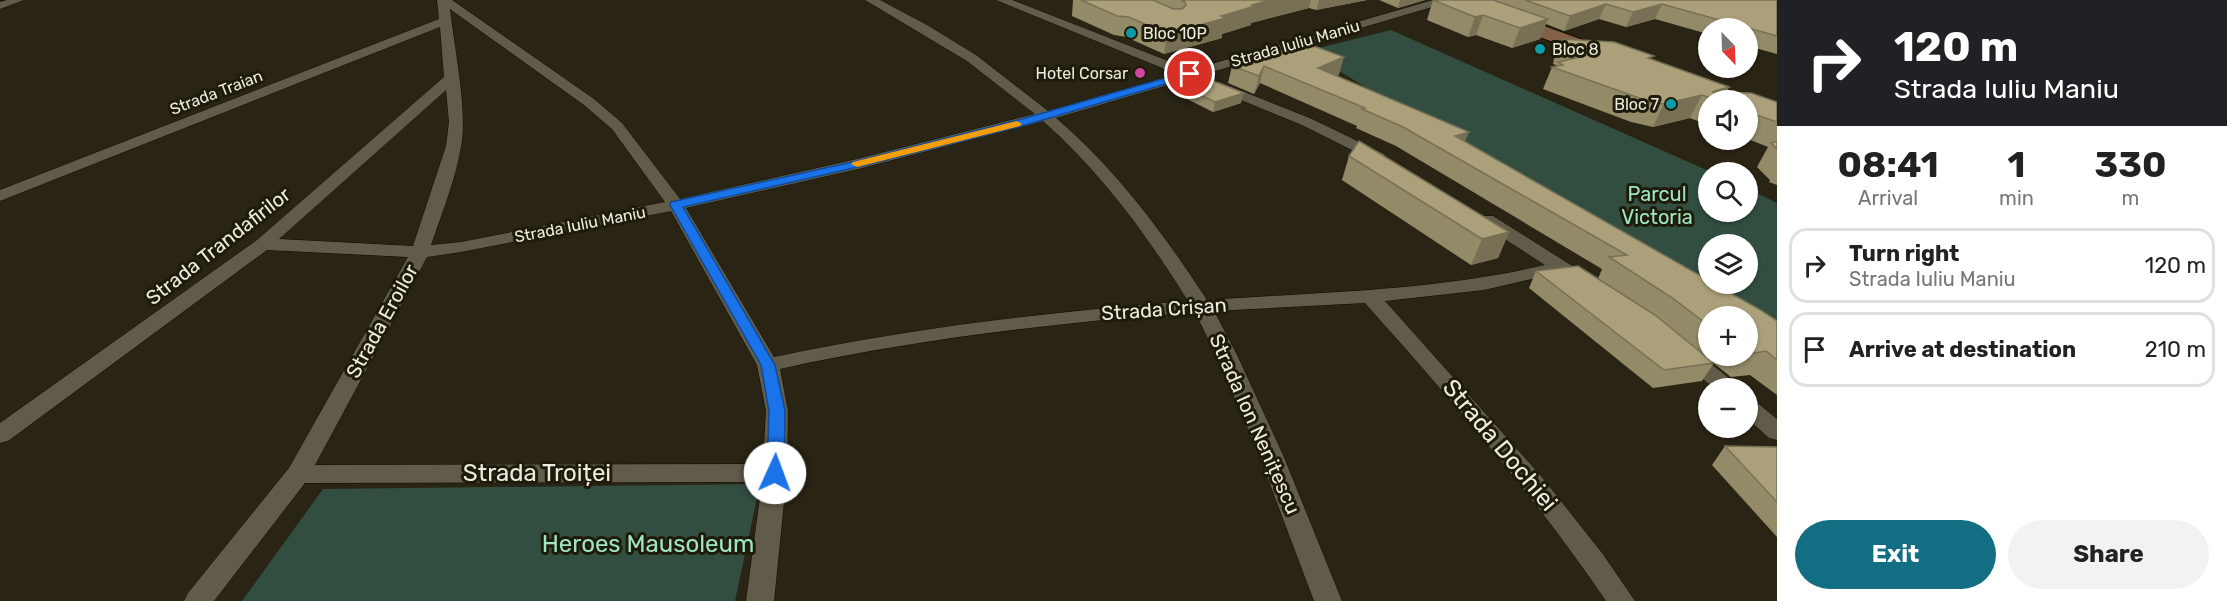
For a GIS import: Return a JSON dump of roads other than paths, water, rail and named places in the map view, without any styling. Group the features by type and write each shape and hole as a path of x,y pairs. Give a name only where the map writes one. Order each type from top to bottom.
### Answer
{"main road":[{"path":"1456,0 1612,57"}],"street":[{"path":"0,6 18,0"},
{"path":"444,0 589,102 617,126 676,205 768,365 777,411 775,473 760,601"},
{"name":"Strada Eroilor","path":"198,601 298,474 420,252 446,177 454,146 456,122 444,0"},
{"name":"Strada Ion Nenițescu","path":"871,0 945,40 1010,86 1087,153 1125,196 1163,247 1201,306 1235,372 1286,488 1328,601"},
{"path":"1002,0 1306,122 1390,162"},
{"name":"Strada Iuliu Maniu","path":"263,244 420,252 484,243 676,205 858,164 1046,116 1445,0"},
{"name":"Strada Traian","path":"0,196 445,21"},
{"name":"Strada Trandafirilor","path":"0,435 263,244 451,78"},
{"path":"1468,208 1599,291"},
{"name":"Strada Crișan","path":"768,365 940,332 1070,317 1201,306 1437,291 1474,286 1562,267"},
{"name":"Strada Dochiei","path":"1370,297 1486,424 1534,481 1591,556 1621,601"},
{"path":"1670,341 1715,378"},
{"path":"1758,416 1777,432"},
{"name":"Strada Troiței","path":"298,474 775,473"}],"place":[{"name":"Bloc 10P","path":"1131,33"},
{"name":"Bloc 8","path":"1540,49"},
{"name":"Hotel Corsar","path":"1140,73"},
{"name":"Bloc 7","path":"1671,104"}],"park label":[{"name":"Parcul Victoria","path":"1657,206"},
{"name":"Heroes Mausoleum","path":"648,544"}]}
